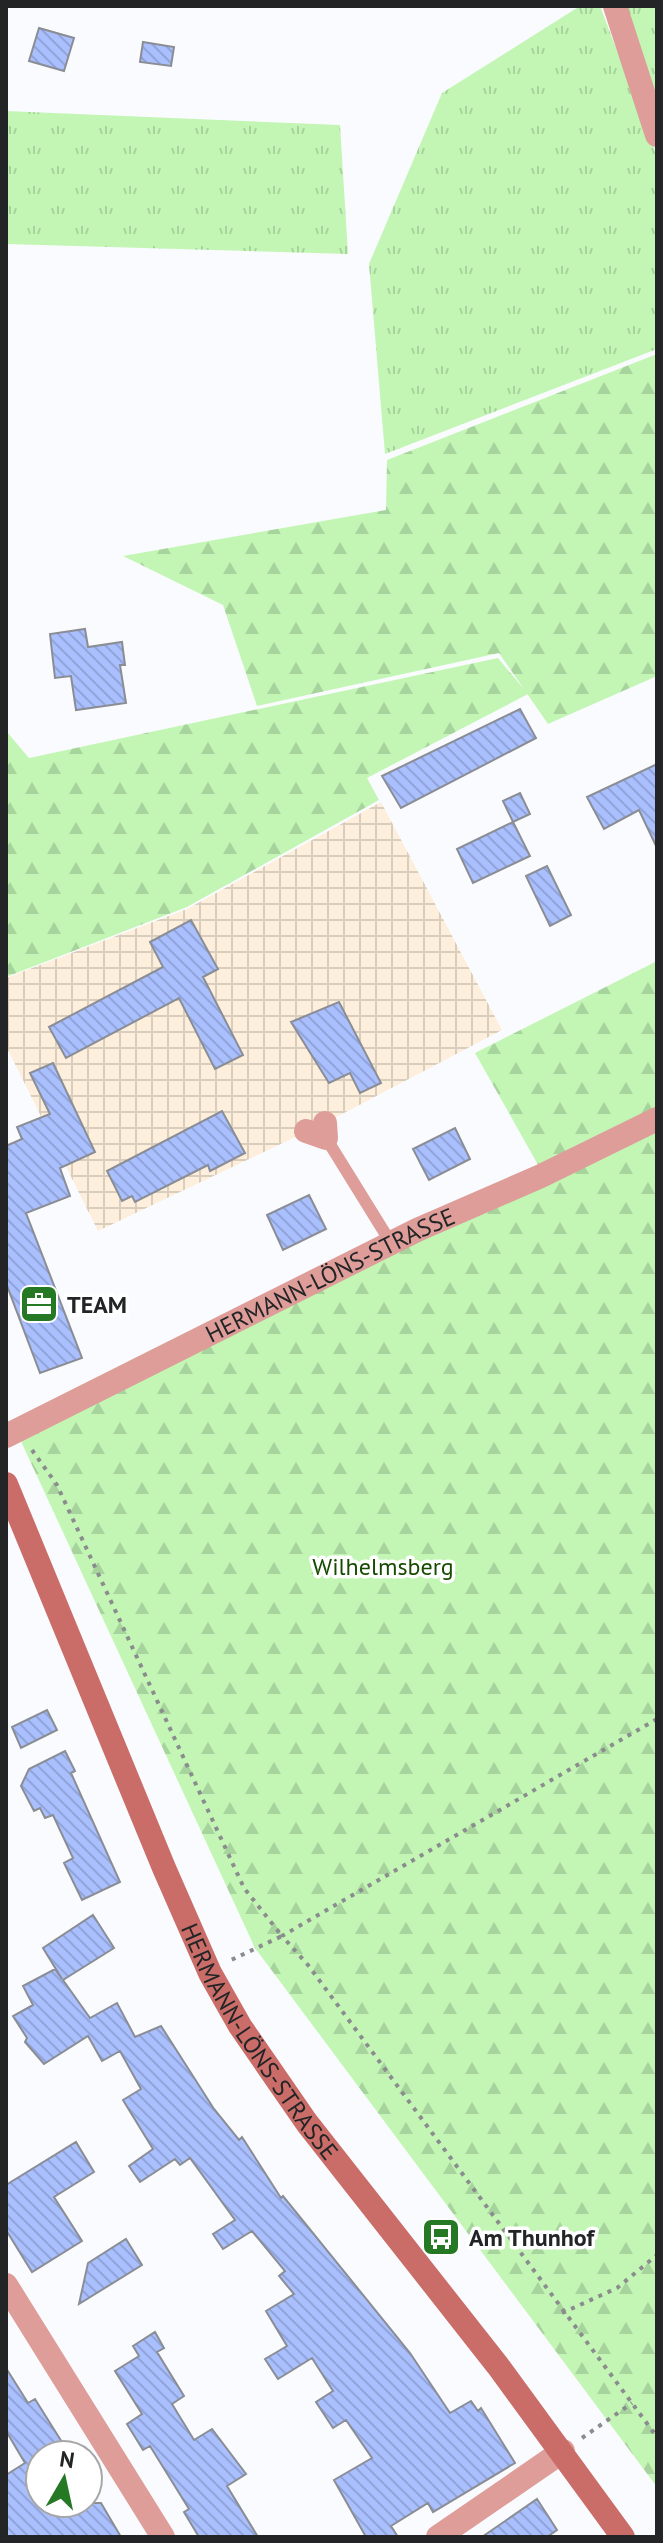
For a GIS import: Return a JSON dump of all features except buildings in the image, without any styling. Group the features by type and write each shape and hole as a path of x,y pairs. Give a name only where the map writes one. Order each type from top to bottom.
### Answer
{"street":[{"path":"615,6 657,135"},
{"name":"HERMANN-LÖNS-STRASSE","path":"12,1433 391,1243 541,1176 657,1119"},
{"name":"HERMANN-LÖNS-STRASSE","path":"6,1484 210,1973 240,2026 307,2123 563,2451 623,2537"},
{"path":"6,2285 163,2537"},
{"path":"438,2537 563,2451"}],"lane":[{"path":"319,1131 391,1243"}],"path":[{"path":"12,1433 57,1485 244,1888 308,1965 562,2313 657,2437"},
{"path":"210,1973 240,1954 282,1936 657,1719"},
{"path":"562,2313 617,2288 657,2255"},
{"path":"563,2451 632,2403"}],"shaded area":[{"path":"381,802 502,1030 325,1123 98,1231 6,1046 6,978 187,909"}],"green space":[{"path":"580,6 600,6 657,156 657,349 385,454 369,264 442,93"},
{"path":"627,6 657,6 657,103"},
{"path":"6,111 340,125 348,254 6,244"},
{"path":"657,354 657,676 548,724 499,653 257,706 223,605 123,556 386,510 387,460"},
{"path":"498,658 528,694 367,778 379,800 187,907 6,977 6,731 29,758"},
{"name":"Wilhelmsberg","path":"657,961 657,2487 255,1948 19,1437 546,1179 475,1053"}],"place":[{"name":"TEAM","path":"39,1304"},
{"name":"Am Thunhof","path":"441,2237"}]}
